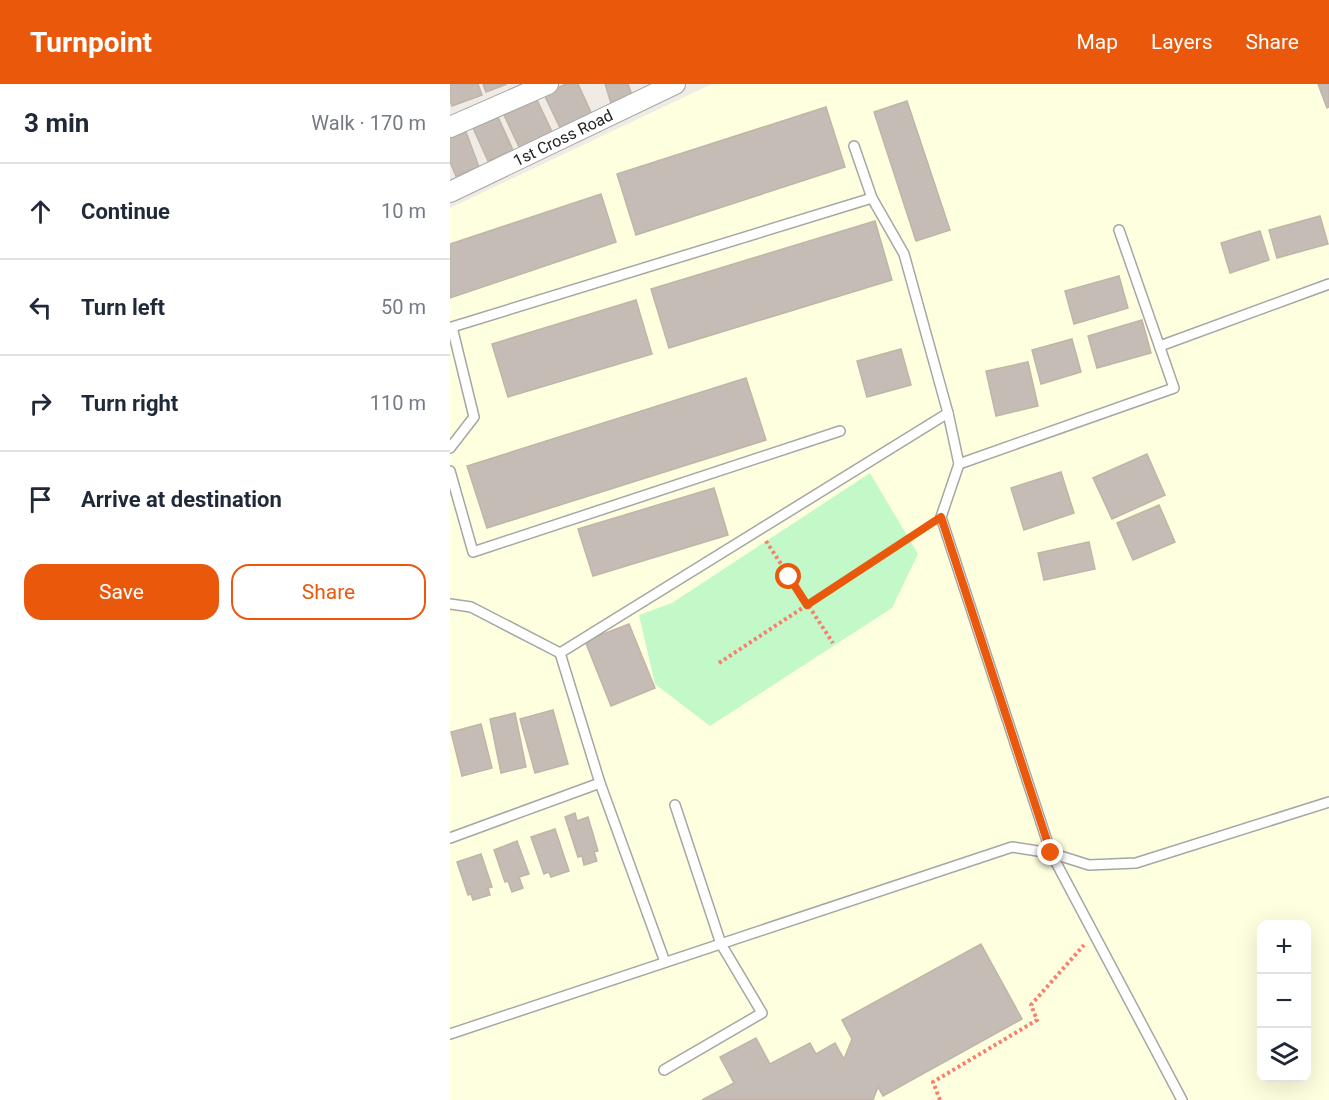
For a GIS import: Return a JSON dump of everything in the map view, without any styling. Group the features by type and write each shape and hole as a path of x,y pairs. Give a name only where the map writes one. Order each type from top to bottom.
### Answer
{"street":[{"path":"450,127 548,84"},
{"name":"1st Cross Road","path":"450,192 675,84"}],"lane":[{"path":"854,146 873,198 904,254 948,413 959,464 941,517 1051,853 1182,1100"},
{"path":"450,448 474,417 452,327 873,198"},
{"path":"959,464 1174,388 1119,230"},
{"path":"1160,346 1329,284"},
{"path":"560,653 948,413"},
{"path":"450,471 473,552 840,431"},
{"path":"450,604 471,608 560,653 600,783 665,962"},
{"path":"450,838 600,783"},
{"path":"450,1034 1012,847 1051,853 1089,865 1136,863 1329,802"},
{"path":"664,1070 762,1013 721,945 675,805"}],"path":[{"path":"719,663 941,517"},
{"path":"759,530 833,643"},
{"path":"940,1100 933,1082 1037,1020 1031,1005 1094,933"}],"shaded area":[{"path":"712,84 1329,84 1329,1100 450,1100 450,208"}],"green space":[{"path":"870,473 918,554 892,608 710,726 655,684 639,615 672,603"}],"building":[{"path":"450,84 478,84 482,95 452,106"},
{"path":"483,84 507,84 486,92"},
{"path":"566,84 578,84 593,117 562,132 544,94"},
{"path":"605,84 628,84 632,95 611,103"},
{"path":"1318,84 1329,84 1329,107 1327,108"},
{"path":"537,100 553,134 520,149 504,115"},
{"path":"907,101 950,230 916,241 874,112"},
{"path":"826,107 845,167 636,235 617,174"},
{"path":"498,117 513,150 488,161 473,128"},
{"path":"466,132 479,167 456,176 450,162 450,139"},
{"path":"601,194 616,242 450,298 450,244"},
{"path":"1320,216 1328,244 1277,258 1269,230"},
{"path":"875,221 892,280 669,348 651,289"},
{"path":"1260,231 1269,260 1230,273 1221,243"},
{"path":"1119,276 1128,308 1074,324 1065,291"},
{"path":"636,300 652,354 508,397 492,344"},
{"path":"1142,320 1151,353 1097,368 1088,336"},
{"path":"1072,339 1081,372 1041,384 1032,350"},
{"path":"901,349 911,385 867,397 857,361"},
{"path":"1028,362 1038,406 996,416 986,371"},
{"path":"746,378 766,440 487,528 467,466"},
{"path":"1147,454 1165,495 1112,519 1093,478"},
{"path":"1061,472 1074,513 1024,530 1011,488"},
{"path":"714,488 728,535 593,576 578,529"},
{"path":"1159,505 1175,542 1133,560 1117,523"},
{"path":"1089,542 1095,569 1044,580 1038,553"},
{"path":"629,624 655,688 611,706 585,641"},
{"path":"553,710 568,764 535,773 520,719"},
{"path":"515,713 526,767 501,773 490,719"},
{"path":"481,724 492,768 462,776 451,732"},
{"path":"575,813 577,821 588,817 598,851 594,852 597,861 584,865 582,856 578,857 565,817"},
{"path":"555,829 569,871 551,877 549,872 544,874 531,837"},
{"path":"517,841 529,874 519,877 523,888 512,892 508,881 505,882 494,850"},
{"path":"481,854 492,887 488,888 490,895 473,900 471,894 468,895 457,862"},
{"path":"981,944 1022,1019 883,1096 878,1087 873,1100 702,1100 734,1083 720,1057 756,1038 770,1064 810,1043 816,1054 835,1043 844,1059 852,1039 842,1020"}],"route":[{"path":"789,577 807,605 941,517 1051,853"}]}
